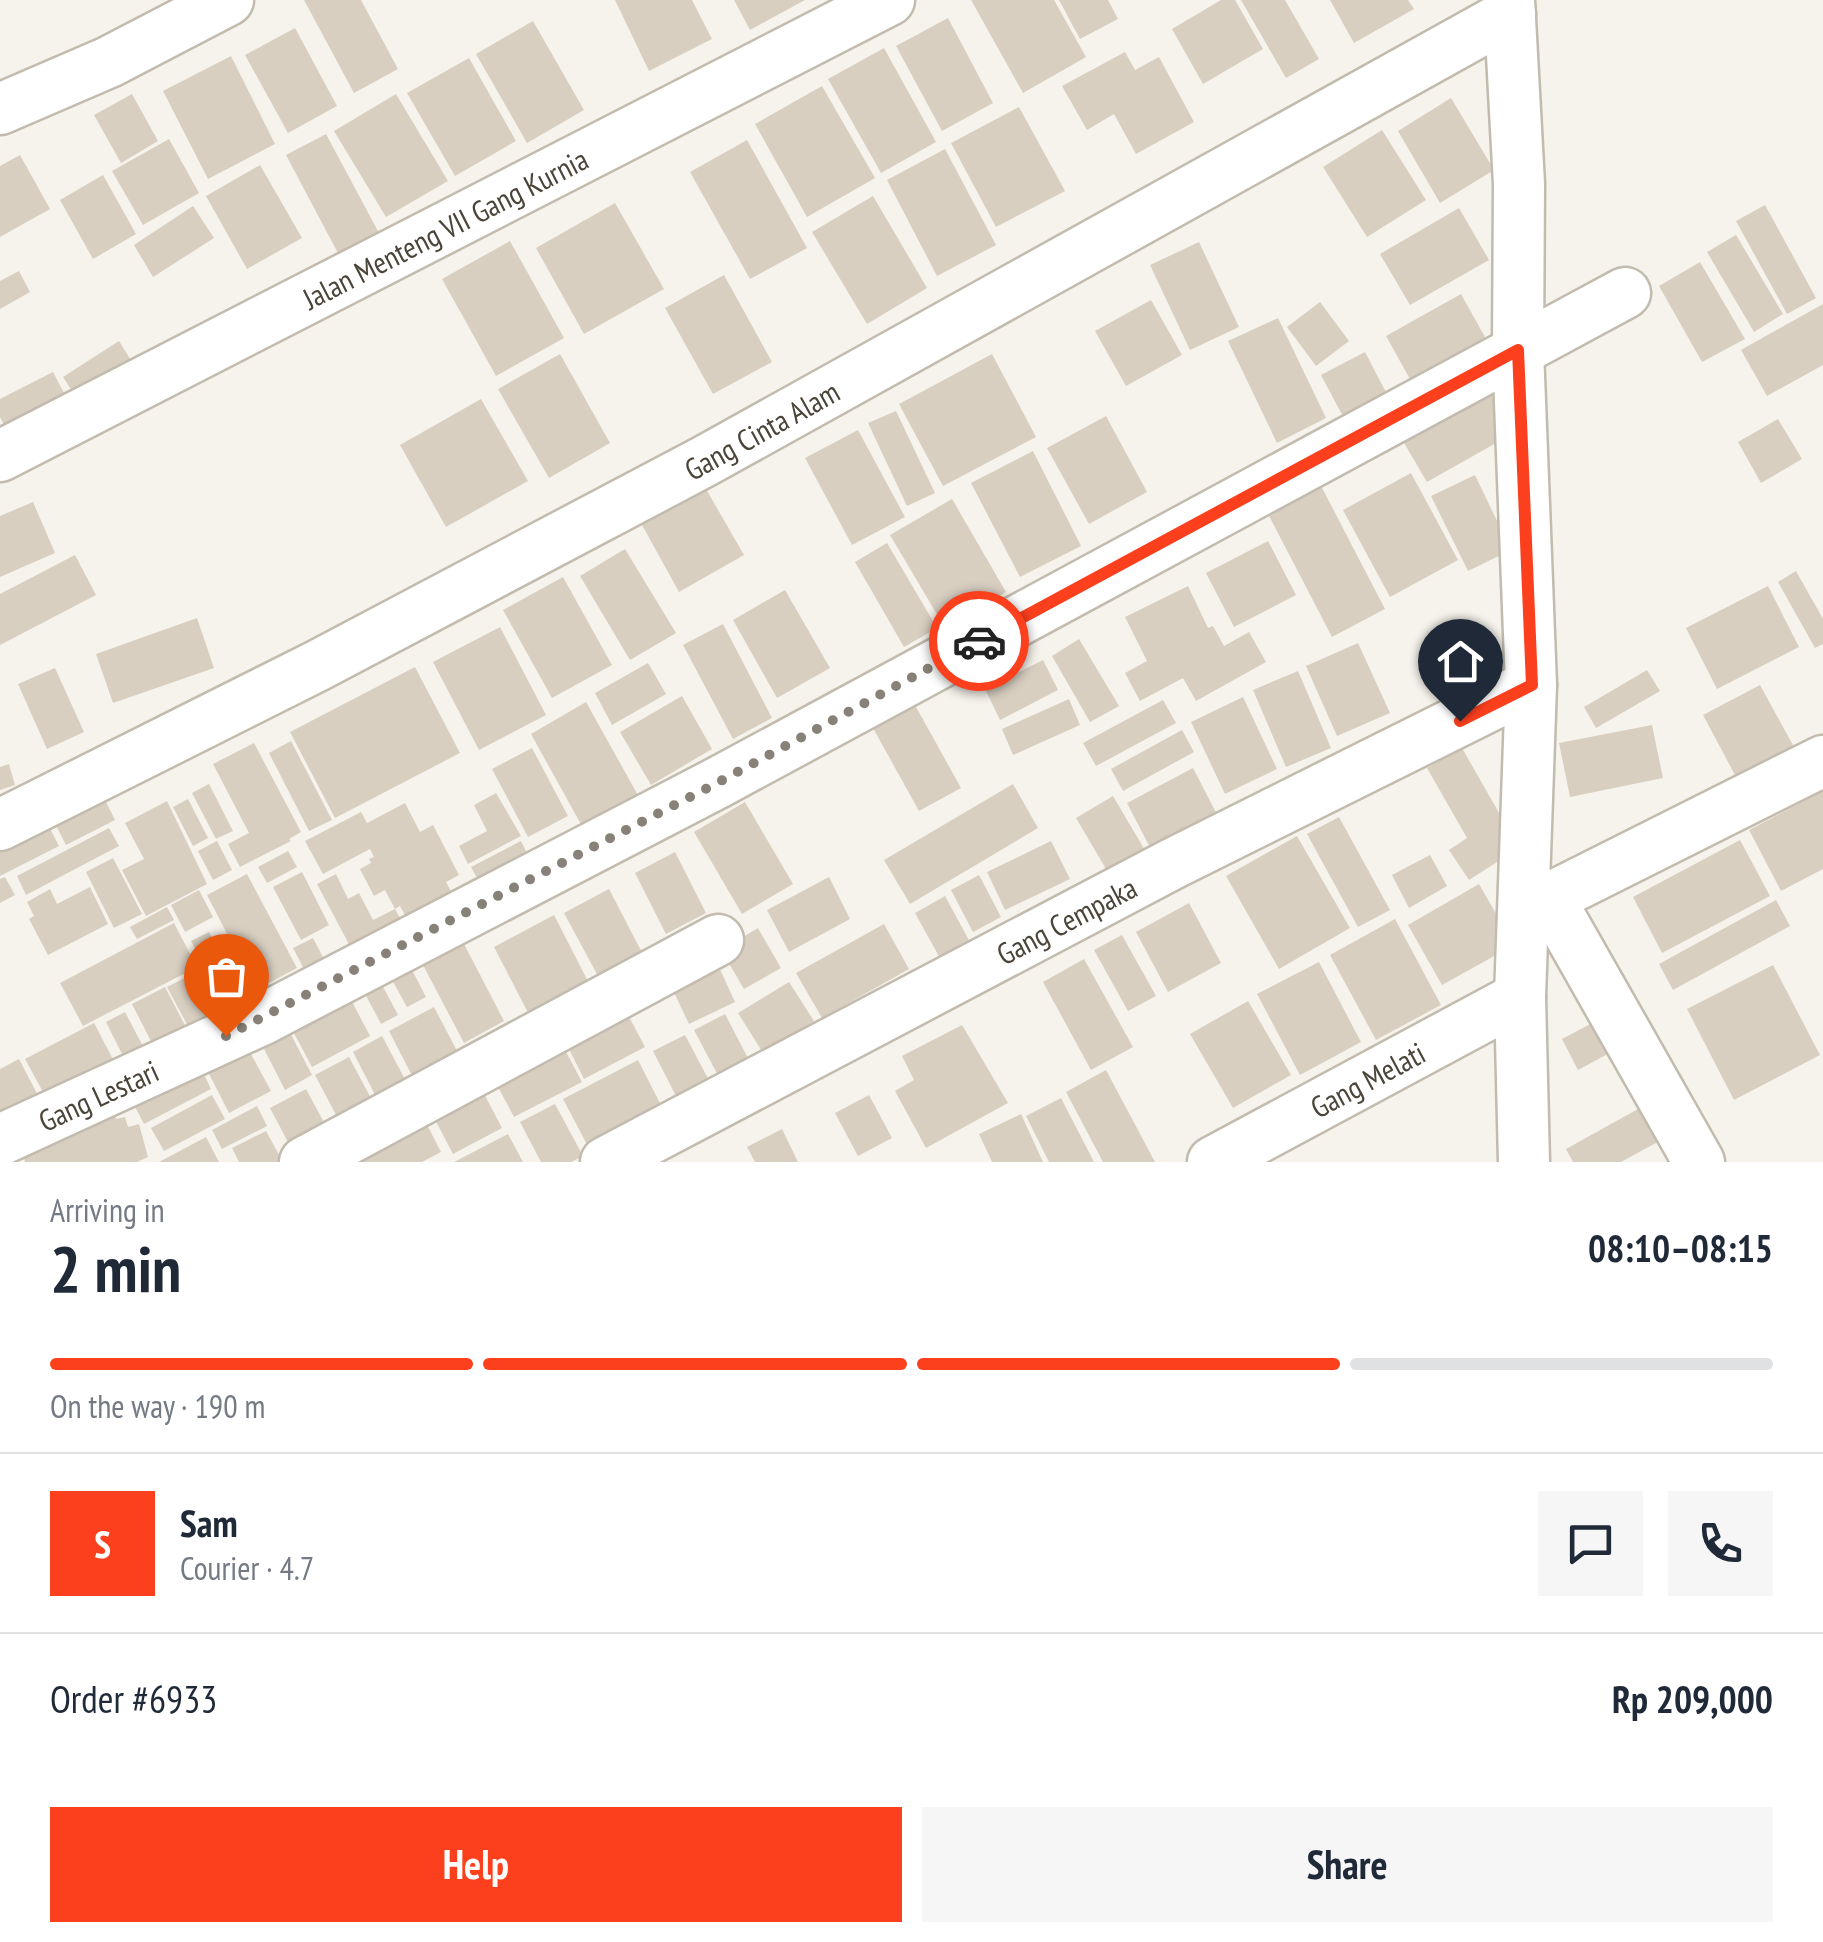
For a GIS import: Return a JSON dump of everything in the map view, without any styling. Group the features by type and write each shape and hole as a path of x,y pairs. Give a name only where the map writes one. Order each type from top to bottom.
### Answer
{"street":[{"path":"0,109 108,62 228,0"},
{"name":"Jalan Menteng VII Gang Kurnia","path":"0,456 890,0"},
{"path":"1510,7 1519,184 1518,350 1538,904 1520,997 1524,1162"},
{"name":"Gang Cinta Alam","path":"0,825 318,666 705,462 1510,7"},
{"name":"Gang Lestari","path":"0,1140 261,1020 719,782 1625,294"},
{"name":"Gang Cempaka","path":"606,1162 1174,864 1532,685"},
{"path":"1538,904 1823,762"},
{"path":"1538,904 1699,1162"},
{"path":"305,1162 718,940"},
{"name":"Gang Melati","path":"1213,1162 1520,997"}],"building":[{"path":"304,0 361,0 398,69 354,93"},
{"path":"615,0 692,0 712,39 649,71"},
{"path":"734,0 805,0 750,30"},
{"path":"971,0 1054,0 1086,57 1023,93"},
{"path":"1059,0 1108,0 1118,19 1080,39"},
{"path":"1221,0 1235,0 1263,49 1203,84 1172,29"},
{"path":"1241,0 1285,0 1319,59 1286,78"},
{"path":"1330,0 1408,0 1414,9 1354,43"},
{"path":"948,18 993,103 942,131 896,46"},
{"path":"533,21 584,110 527,143 476,54"},
{"path":"295,28 337,106 288,133 245,55"},
{"path":"884,48 936,142 881,173 828,79"},
{"path":"1125,52 1135,70 1159,57 1194,122 1136,154 1114,114 1087,130 1062,86"},
{"path":"231,56 275,144 208,179 163,91"},
{"path":"469,58 516,141 455,176 407,93"},
{"path":"822,86 875,178 807,217 755,124"},
{"path":"132,94 158,141 121,163 94,115"},
{"path":"396,94 448,181 386,217 334,131"},
{"path":"1451,98 1494,170 1440,203 1398,131"},
{"path":"1019,107 1065,191 996,227 951,143"},
{"path":"1382,130 1426,200 1367,237 1323,167"},
{"path":"326,134 379,233 339,255 286,155"},
{"path":"169,139 199,193 143,225 112,171"},
{"path":"747,140 807,248 750,279 690,172"},
{"path":"945,149 996,245 937,276 887,180"},
{"path":"20,155 50,209 0,237 0,166"},
{"path":"260,165 302,238 247,269 206,196"},
{"path":"103,175 136,234 93,259 60,200"},
{"path":"873,196 927,288 867,324 812,232"},
{"path":"615,203 664,289 584,334 536,248"},
{"path":"1765,205 1816,298 1787,314 1736,221"},
{"path":"193,206 214,238 153,277 134,245"},
{"path":"1459,208 1489,260 1410,305 1380,254"},
{"path":"1736,235 1783,314 1754,332 1707,252"},
{"path":"510,241 564,338 496,376 442,279"},
{"path":"1199,242 1239,327 1190,350 1150,265"},
{"path":"1700,262 1745,339 1702,362 1659,286"},
{"path":"19,271 30,292 0,309 0,281"},
{"path":"724,275 772,362 713,394 665,308"},
{"path":"1461,294 1490,346 1415,388 1386,336"},
{"path":"1151,300 1182,355 1126,386 1095,331"},
{"path":"1320,302 1349,341 1316,366 1287,327"},
{"path":"1823,304 1823,365 1767,396 1741,350"},
{"path":"1278,318 1326,418 1277,443 1228,341"},
{"path":"119,341 137,370 81,405 63,377"},
{"path":"1365,352 1390,400 1347,424 1321,375"},
{"path":"560,354 610,443 549,478 498,389"},
{"path":"992,354 1036,437 943,486 899,404"},
{"path":"53,372 72,408 12,440 0,417 0,399"},
{"path":"1487,388 1512,434 1427,482 1400,436"},
{"path":"481,399 528,481 446,527 400,445"},
{"path":"896,411 935,493 907,506 868,423"},
{"path":"1106,416 1147,492 1089,524 1047,448"},
{"path":"1778,419 1802,459 1761,483 1738,442"},
{"path":"858,430 905,517 852,545 805,458"},
{"path":"1033,451 1081,546 1020,577 971,483"},
{"path":"1411,473 1458,560 1390,597 1343,510"},
{"path":"1475,475 1511,550 1468,571 1431,496"},
{"path":"1319,482 1385,609 1332,637 1266,510"},
{"path":"706,489 744,555 679,592 642,525"},
{"path":"952,499 1006,592 945,628 890,535"},
{"path":"33,502 55,553 0,577 0,516"},
{"path":"1268,541 1296,595 1234,627 1206,573"},
{"path":"887,543 937,628 904,647 855,562"},
{"path":"625,549 676,633 630,660 580,576"},
{"path":"75,555 96,595 0,645 0,594"},
{"path":"1796,571 1823,619 1823,644 1815,648 1778,582"},
{"path":"563,577 612,665 552,698 503,610"},
{"path":"1188,586 1208,628 1213,626 1224,646 1249,632 1266,662 1196,701 1183,678 1140,701 1125,673 1147,661 1125,617"},
{"path":"1768,586 1799,647 1717,689 1686,628"},
{"path":"785,590 830,668 777,698 733,620"},
{"path":"197,618 214,668 113,703 96,654"},
{"path":"723,624 772,718 733,739 683,645"},
{"path":"500,627 546,715 479,750 433,662"},
{"path":"1079,639 1119,706 1090,722 1052,656"},
{"path":"1358,643 1390,713 1337,736 1306,666"},
{"path":"1043,660 1058,690 1000,720 985,689"},
{"path":"648,663 666,694 612,725 595,693"},
{"path":"415,667 460,753 335,818 290,732"},
{"path":"55,668 84,732 47,749 18,684"},
{"path":"1647,670 1660,691 1596,728 1584,707"},
{"path":"1298,671 1331,748 1286,767 1253,690"},
{"path":"1760,685 1794,747 1736,777 1703,715"},
{"path":"682,696 712,749 651,785 620,732"},
{"path":"910,696 961,788 919,811 868,719"},
{"path":"1243,697 1277,769 1225,794 1191,722"},
{"path":"1069,699 1080,725 1013,755 1002,729"},
{"path":"1163,700 1176,723 1096,766 1083,743"},
{"path":"586,702 639,797 583,828 531,734"},
{"path":"1652,725 1663,778 1570,797 1559,743"},
{"path":"1182,730 1194,752 1123,791 1111,769"},
{"path":"291,741 332,820 309,831 269,753"},
{"path":"254,743 301,832 240,867 228,844 249,833 213,764"},
{"path":"532,748 568,816 528,837 492,769"},
{"path":"1462,748 1519,848 1469,880 1449,850 1467,838 1427,768"},
{"path":"9,764 15,785 0,790 0,767"},
{"path":"1193,768 1222,824 1156,859 1127,803"},
{"path":"209,784 233,831 216,839 192,793"},
{"path":"1013,784 1038,828 910,904 884,860"},
{"path":"100,790 115,820 66,845 51,816"},
{"path":"1823,791 1823,869 1781,891 1749,830"},
{"path":"496,793 521,836 468,864 459,846 487,831 474,805"},
{"path":"1113,796 1146,852 1109,874 1076,818"},
{"path":"188,799 208,838 193,846 173,807"},
{"path":"167,801 207,884 146,916 122,870 144,859 125,823"},
{"path":"745,802 793,884 742,914 694,832"},
{"path":"405,803 420,832 433,825 459,875 446,882 453,895 407,919 400,906 395,909 385,890 374,896 360,869 374,857 370,849 323,874 305,841 361,812 367,823"},
{"path":"1339,817 1390,910 1358,927 1307,834"},
{"path":"46,821 59,846 0,876 0,845"},
{"path":"109,828 119,846 26,895 17,876"},
{"path":"1297,836 1350,928 1279,969 1226,876"},
{"path":"1740,840 1770,896 1662,953 1633,897"},
{"path":"217,841 232,870 213,880 198,851"},
{"path":"521,841 529,857 480,883 471,867"},
{"path":"1051,841 1070,879 1005,910 987,872"},
{"path":"288,851 297,867 267,883 258,867"},
{"path":"675,852 706,913 666,934 635,873"},
{"path":"1430,855 1447,886 1409,908 1392,875"},
{"path":"113,858 142,914 114,928 86,872"},
{"path":"302,872 329,925 301,940 273,887"},
{"path":"247,874 297,968 256,990 207,895"},
{"path":"336,874 348,899 359,893 373,920 395,909 405,927 351,948 317,884"},
{"path":"979,875 1001,917 973,932 951,890"},
{"path":"5,877 15,895 0,903 0,879"},
{"path":"829,877 850,919 789,952 767,910"},
{"path":"1479,884 1514,945 1442,985 1408,925"},
{"path":"90,887 108,924 48,955 29,919 34,916 27,902 50,889 57,904"},
{"path":"609,889 649,966 605,989 564,913"},
{"path":"199,890 213,917 185,932 171,905"},
{"path":"945,896 971,944 941,960 915,913"},
{"path":"1776,900 1790,926 1673,990 1659,964"},
{"path":"1189,903 1221,963 1168,992 1136,932"},
{"path":"167,907 174,920 137,939 130,927"},
{"path":"554,915 596,997 536,1028 494,947"},
{"path":"1395,919 1441,1005 1376,1040 1330,955"},
{"path":"174,923 197,967 83,1026 60,983"},
{"path":"884,924 909,969 822,1018 796,973"},
{"path":"758,928 781,968 744,989 721,950"},
{"path":"209,932 218,950 201,959 191,941"},
{"path":"1122,935 1156,996 1128,1011 1094,950"},
{"path":"313,938 325,961 305,971 293,948"},
{"path":"463,942 504,1021 464,1043 422,963"},
{"path":"222,959 245,1004 191,1032 167,987"},
{"path":"1084,959 1133,1047 1091,1070 1043,982"},
{"path":"1319,962 1361,1042 1300,1075 1257,994"},
{"path":"717,963 735,1002 689,1024 670,984"},
{"path":"1773,965 1820,1055 1734,1100 1687,1009"},
{"path":"412,970 426,997 407,1007 392,980"},
{"path":"789,982 814,1021 763,1053 738,1013"},
{"path":"381,983 398,1015 381,1024 364,992"},
{"path":"165,987 189,1033 156,1051 132,1004"},
{"path":"347,992 370,1036 312,1067 288,1022"},
{"path":"1248,1001 1291,1075 1233,1108 1190,1034"},
{"path":"434,1007 466,1068 420,1091 389,1031"},
{"path":"125,1012 146,1052 126,1062 106,1022"},
{"path":"627,1013 645,1047 584,1079 567,1045"},
{"path":"725,1014 751,1064 721,1081 694,1030"},
{"path":"1598,1020 1615,1050 1578,1070 1562,1039"},
{"path":"284,1021 312,1075 285,1090 257,1035"},
{"path":"94,1023 117,1067 49,1103 25,1059"},
{"path":"962,1025 1008,1103 926,1148 895,1091 914,1080 902,1056"},
{"path":"685,1035 714,1090 681,1106 653,1051"},
{"path":"382,1036 416,1100 386,1116 353,1052"},
{"path":"245,1043 271,1091 229,1113 204,1064"},
{"path":"564,1048 582,1082 514,1117 496,1083"},
{"path":"349,1057 381,1117 346,1134 315,1075"},
{"path":"19,1059 44,1107 0,1130 0,1069"},
{"path":"638,1060 666,1115 592,1154 563,1099"},
{"path":"199,1064 211,1089 144,1124 131,1099"},
{"path":"1106,1070 1155,1162 1103,1162 1066,1092"},
{"path":"479,1084 502,1128 453,1154 430,1110"},
{"path":"306,1089 334,1141 298,1161 270,1108"},
{"path":"212,1095 225,1119 164,1151 151,1128"},
{"path":"869,1095 892,1138 858,1156 835,1113"},
{"path":"1061,1098 1094,1162 1049,1162 1026,1116"},
{"path":"555,1104 583,1156 571,1162 541,1162 520,1122"},
{"path":"1647,1104 1665,1138 1621,1162 1573,1162 1566,1149"},
{"path":"257,1106 267,1126 222,1149 212,1130"},
{"path":"114,1111 116,1119 125,1117 128,1127 139,1124 148,1157 137,1162 25,1162 21,1144"},
{"path":"421,1113 441,1152 422,1162 356,1162"},
{"path":"1021,1114 1043,1162 992,1162 979,1134"},
{"path":"782,1129 798,1162 755,1162 747,1147"},
{"path":"266,1131 283,1162 239,1162 232,1148"},
{"path":"508,1134 523,1162 454,1162"},
{"path":"206,1137 219,1162 159,1162"}],"way so far":[{"path":"226,1036 719,782 979,641"}],"route":[{"path":"979,641 1518,350 1532,685 1460,721"}]}
